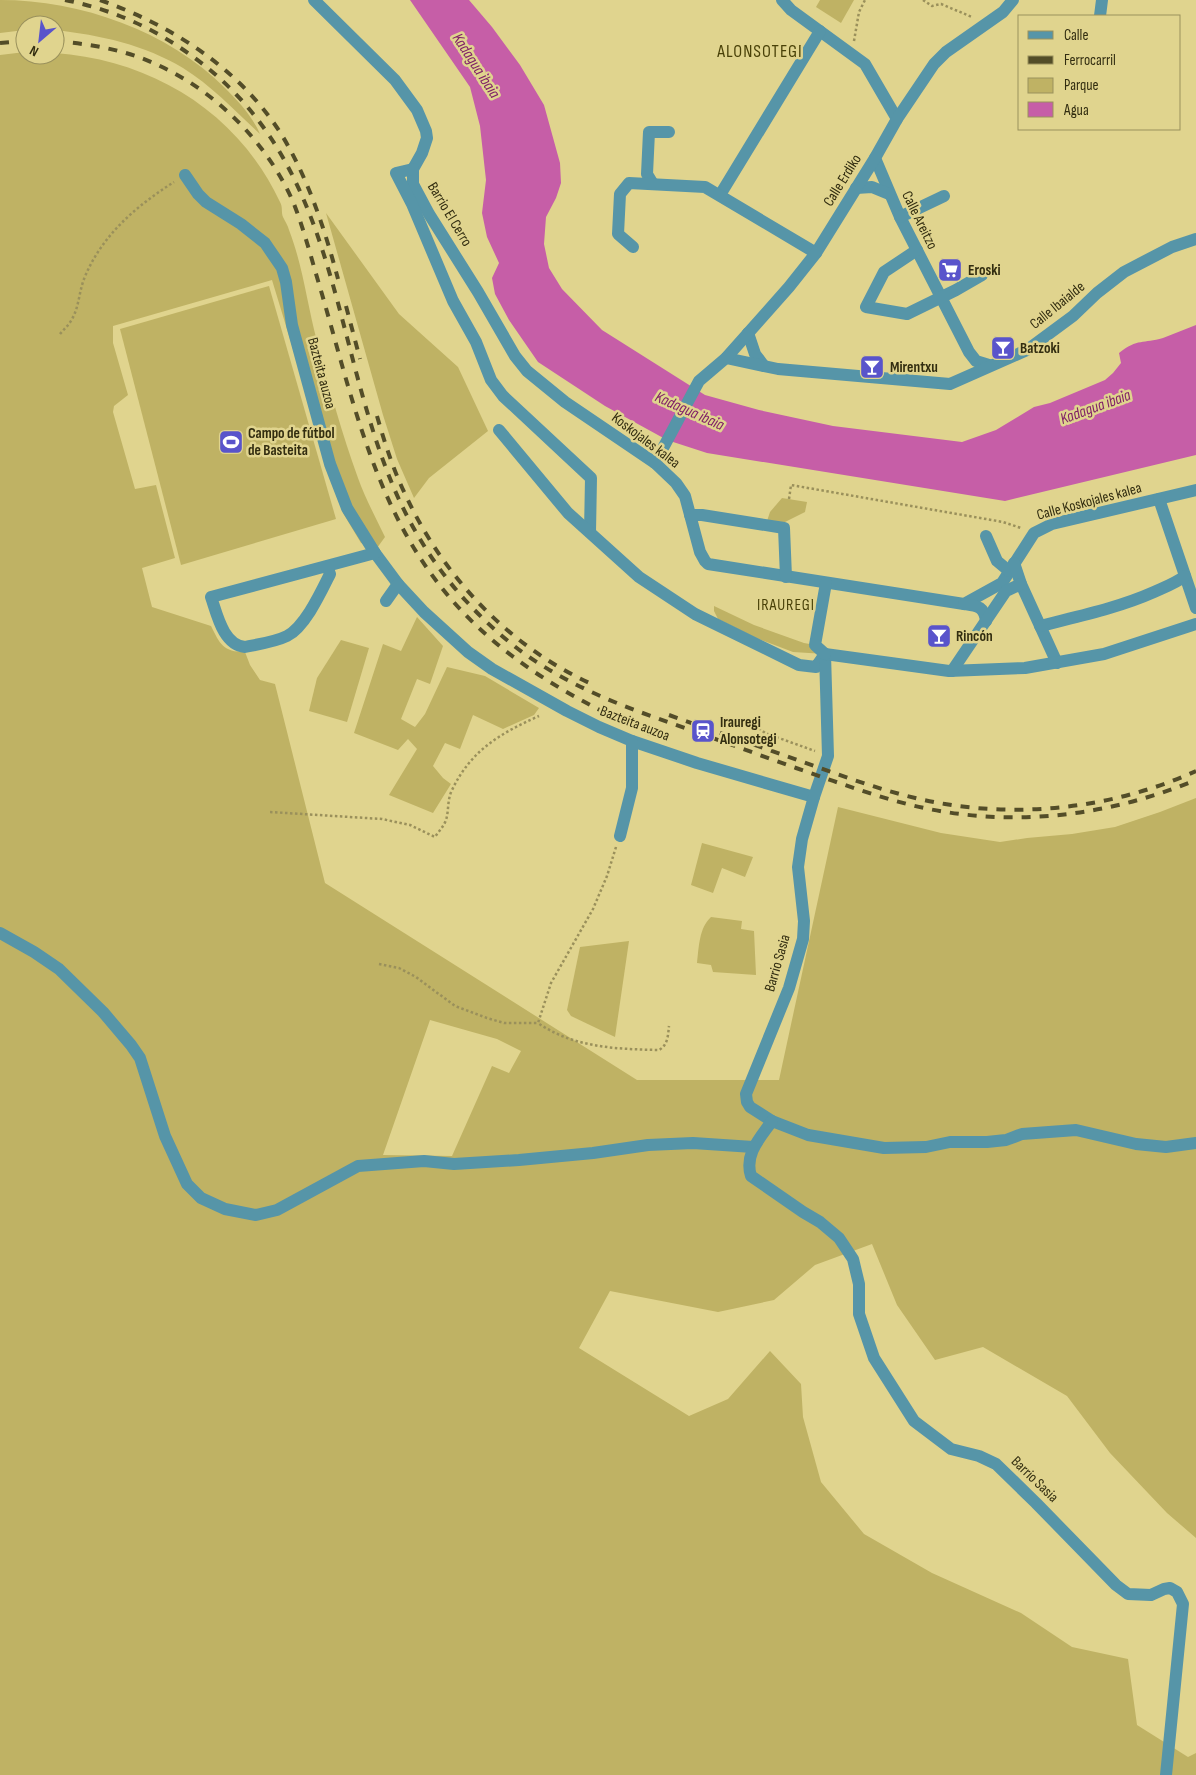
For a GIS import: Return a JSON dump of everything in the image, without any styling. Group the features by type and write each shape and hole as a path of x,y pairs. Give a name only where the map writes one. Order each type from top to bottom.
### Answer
{"street":[{"name":"Barrio El Cerro","path":"314,0 395,80 417,110 427,138 422,153 413,169 413,184 429,214 478,292 515,356"},
{"path":"782,0 791,10 865,64 897,118"},
{"name":"Calle Erdiko","path":"655,463 699,382 726,358 789,287 816,253 875,158 897,118 934,64 946,52 1003,12 1013,0"},
{"path":"1100,15 1102,0"},
{"path":"720,195 820,31"},
{"path":"653,184 646,174 649,132 669,132"},
{"name":"Calle Areitzo","path":"875,158 900,217 968,352 976,361 989,366"},
{"path":"413,169 396,173 412,204 453,301 476,342 491,380 503,396 591,478 590,532"},
{"name":"Bazteita auzoa","path":"185,175 206,202 241,224 265,243 282,268 286,282 292,326 330,464 347,508 375,553 398,584 445,632 492,669 567,711 632,741 706,766 814,797"},
{"path":"633,247 618,234 620,194 629,183 705,187 816,253"},
{"path":"856,188 872,188 889,194"},
{"path":"900,217 944,196"},
{"name":"Calle Ibaialde","path":"726,358 778,370 950,384 1027,350 1072,316 1124,272 1172,247 1196,239"},
{"path":"917,250 884,272 866,307 907,314 982,275"},
{"path":"748,332 755,354 764,366"},
{"path":"960,379 970,362 968,352"},
{"name":"Koskojales kalea","path":"515,356 527,371 565,402 655,463 676,482 685,496 702,557 708,564 826,583"},
{"path":"499,430 568,513 639,577 695,614 799,665 816,667 825,654"},
{"name":"Calle Koskojales kalea","path":"964,604 1002,583 1034,533 1052,524 1196,490"},
{"name":"Calle Koskojales kalea","path":"1159,499 1196,608"},
{"path":"690,515 702,515 780,529 786,577"},
{"path":"986,536 997,561 1012,567 1057,663"},
{"path":"327,566 330,574 322,591 303,621 287,636 245,648 234,643 223,629 211,597 375,553"},
{"path":"1040,626 1098,612 1144,596 1175,583 1185,576"},
{"path":"986,621 985,613 981,609 964,604 826,583 815,645 825,654 952,671 1025,668 1104,654 1196,624"},
{"path":"386,601 398,584"},
{"path":"952,671 1006,590 1021,584"},
{"path":"814,797 828,756 825,654"},
{"path":"620,836 632,788 632,741"},
{"name":"Barrio Sasia","path":"814,797 802,839 798,867 804,921 803,939 789,988 746,1094 750,1107 772,1121 808,1135 884,1148 926,1147 950,1142 987,1142 1006,1140 1022,1134 1076,1130 1136,1144 1166,1147 1196,1143"},
{"path":"0,933 8,936 59,969 103,1012 131,1045 140,1058 165,1136 187,1184 201,1198 225,1209 256,1215 277,1210 358,1166 424,1161 454,1164 519,1160 593,1153 648,1145 693,1143 753,1147"},
{"name":"Barrio Sasia","path":"772,1121 753,1147 748,1168 751,1176 820,1222 839,1238 853,1259 859,1284 859,1314 874,1358 914,1421 951,1449 979,1456 996,1464 1116,1585 1128,1594 1151,1595 1170,1588 1177,1592 1183,1604 1166,1775"}],"path":[{"path":"852,54 859,12 865,0"},
{"path":"923,0 932,6 941,4 988,23"},
{"path":"60,334 72,319 84,281 104,241 126,218 160,190 185,175"},
{"path":"789,499 791,485 1003,522 1034,533"},
{"path":"270,812 382,819 410,826 435,837 446,820 447,804 452,790 474,756 489,743 511,729 539,716"},
{"path":"755,726 765,733 828,756"},
{"path":"538,1023 551,983 593,909 620,836"},
{"path":"379,964 399,968 416,977 455,1006 504,1023 538,1023 560,1036 593,1046 659,1050 664,1048 666,1044 669,1026"}],"green space":[{"path":"0,0 31,1 61,6 92,13 122,23 150,35 177,50 202,68 225,88 245,110 260,134 223,99 183,68 153,53 122,42 65,31 65,15 15,15 15,31 0,33"},
{"path":"820,0 854,0 841,23 816,7"},
{"path":"15,53 15,65 65,65 65,54 91,58 125,67 158,79 188,96 216,117 241,142 262,170 281,204 283,217 289,228 298,257 317,341 341,427 367,500 385,537 377,548 361,543 343,513 272,280 113,326 113,343 128,395 114,406 113,412 135,489 156,485 175,558 142,568 152,607 211,626 223,646 238,652 245,652 250,665 260,680 275,684 325,883 637,1080 779,1080 838,807 941,833 1000,842 1115,827 1196,798 1196,1538 1167,1513 1110,1453 1067,1396 983,1347 935,1360 897,1305 872,1244 815,1265 774,1300 718,1312 610,1291 579,1348 689,1416 728,1399 770,1351 801,1384 803,1417 821,1482 864,1534 932,1573 1021,1613 1072,1647 1128,1659 1137,1725 1188,1757 1196,1753 1196,1775 0,1775 0,55","holes":["430,1020 497,1039 521,1051 509,1073 492,1066 452,1156 383,1155"]},
{"path":"326,213 399,314 458,367 488,431 429,478 414,498 397,459 383,415"},
{"name":"Campo de fútbol de Basteita","path":"269,286 336,519 181,565 120,329"},
{"path":"782,498 807,502 805,512 781,524 767,521 770,512"},
{"path":"714,606 754,625 804,643 815,645 825,654 793,652 756,638 718,619"},
{"path":"417,617 443,646 430,684 417,679 401,719 415,727 425,714 447,667 485,676 539,708 534,715 503,729 473,715 460,749 445,743 433,766 451,784 433,813 389,795 417,749 408,739 398,750 354,733 383,644 401,651"},
{"path":"341,640 369,648 347,722 309,711 317,678"},
{"path":"702,843 753,857 745,877 722,868 713,893 691,885"},
{"path":"711,917 742,921 741,929 754,931 756,975 713,972 711,965 697,963 702,932"},
{"path":"629,941 615,1037 571,1016 567,1010 580,947"}],"water":[{"name":"Kadagua ibaia","path":"410,0 469,0 520,65 544,105 560,163 561,183 546,217 544,244 549,268 562,289 602,330 705,395 759,410 833,426 962,442 996,430 1034,407 1050,403 1105,380 1121,363 1119,353 1131,345 1163,338 1196,325 1196,455 1005,501 707,453 667,440 605,406 538,362 509,320 495,294 492,278 499,263 487,237 482,213 486,180 480,126 470,87"}],"railway":[{"path":"65,0 115,14 147,28 178,46 239,98 275,144 302,195 322,249 369,419 389,476 404,510 432,558 454,587 512,645 558,675 638,711 846,785 895,801 929,809 997,817 1065,814 1131,802 1196,780"},
{"path":"100,0 154,23 204,53 247,91 266,113 283,137 301,171 322,224 338,279"},
{"path":"0,43 15,42"},
{"path":"65,42 109,49 135,56 160,66 181,77 221,106 256,142 271,161 298,214 356,414 379,478 408,538 431,573 456,604 483,632 513,657 579,699 652,735"},
{"path":"346,306 360,359"},
{"path":"377,416 390,458 407,498 423,528 461,583 484,608 536,652 564,670 594,685"},
{"path":"669,715 884,790 945,804 977,808 1041,809 1105,801 1167,783 1196,771"}],"place":[{"name":"Eroski","path":"950,270"},
{"name":"Batzoki","path":"1003,348"},
{"name":"Mirentxu","path":"872,367"},
{"name":"Campo de fútbol de Basteita","path":"231,442"},
{"name":"Rincón","path":"939,636"},
{"name":"Irauregi Alonsotegi","path":"703,731"}],"district":[{"name":"ALONSOTEGI","path":"760,51"},
{"name":"IRAUREGI","path":"786,604"}]}
